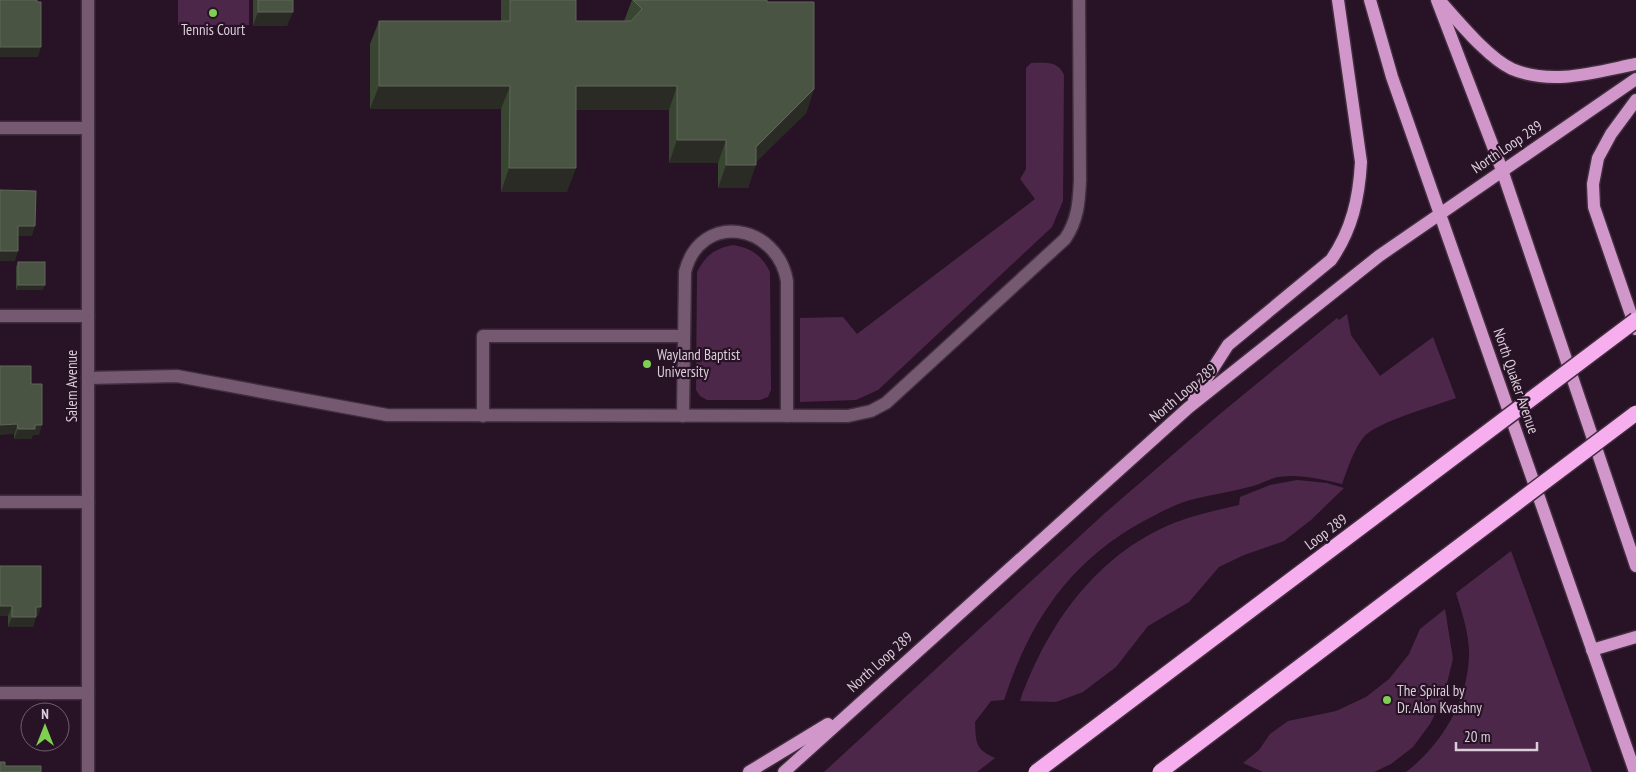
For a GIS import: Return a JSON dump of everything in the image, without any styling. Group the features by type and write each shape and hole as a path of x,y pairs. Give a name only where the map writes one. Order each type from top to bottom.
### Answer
{"highway":[{"name":"Loop 289","path":"1036,772 1636,320"},
{"path":"1160,772 1636,413"}],"main road":[{"path":"1188,408 1228,345 1331,260 1344,243 1353,219 1360,187 1361,162 1338,0"},
{"name":"North Quaker Avenue","path":"1370,0 1392,77 1441,212 1635,772"},
{"path":"1438,0 1480,45 1511,68 1537,76 1570,76 1636,64"},
{"path":"1438,0 1502,170 1636,566"},
{"name":"North Loop 289","path":"784,772 1188,408 1379,256 1636,79"},
{"path":"1636,100 1611,134 1598,158 1593,184 1594,208 1636,329"},
{"path":"1592,650 1636,637"},
{"path":"749,772 853,708"}],"street":[{"name":"Salem Avenue","path":"88,0 88,772"},
{"path":"88,378 177,376 377,414 483,416 848,416 871,411 886,403 1065,239 1072,228 1079,204 1079,0"},
{"path":"0,128 88,128"},
{"path":"683,416 683,280 687,263 699,246 718,234 741,232 771,246 784,267 786,281 786,416"},
{"path":"0,316 88,316"},
{"path":"483,416 483,336 683,336"},
{"path":"0,502 88,502"},
{"path":"0,693 88,693"}],"shaded area":[{"name":"Tennis Court","path":"178,0 249,0 249,25 178,25"},
{"path":"1031,63 1050,63 1058,67 1064,75 1063,201 1052,227 878,390 856,400 800,402 800,318 843,317 857,334 1035,199 1020,179 1026,169 1026,68"},
{"path":"733,245 746,248 756,254 764,261 770,272 771,390 768,397 760,400 707,400 700,396 696,390 697,272 703,261 711,254 721,248"},
{"path":"1347,314 1351,335 1380,376 1433,337 1456,398 1392,420 1370,432 1356,448 1342,484 1302,477 1278,477 1253,486 1190,500 1171,507 1116,538 1093,556 1055,597 1039,620 1026,645 1004,700 991,701 975,722 976,740 980,748 995,758 977,772 824,772 1105,513 1221,413 1337,318 1339,320"},
{"path":"1297,480 1327,483 1344,488 1311,520 1284,541 1244,555 1219,567 1189,602 1148,626 1116,667 1083,692 1056,702 1020,701 1047,641 1064,614 1084,588 1106,565 1160,529 1191,517 1239,505 1240,497 1270,485"},
{"path":"1511,551 1592,772 1406,772 1419,761 1441,736 1450,722 1463,691 1467,674 1469,649 1465,625 1456,593"},
{"path":"1445,609 1453,659 1443,699 1430,724 1413,747 1391,764 1374,772 1263,772 1243,763 1259,750 1270,734 1288,721 1336,711 1366,697 1389,679 1409,654 1420,629"}],"building":[{"path":"0,0 37,0 37,2 41,2 41,47 0,47"},
{"path":"258,0 293,0 293,12 258,12"},
{"path":"510,0 576,0 576,21 631,21 642,9 633,0 814,2 814,89 756,147 756,165 726,165 726,140 677,140 677,86 576,86 576,168 509,168 510,86 379,86 379,21 510,21"},
{"path":"0,190 36,191 35,226 18,226 18,251 0,251"},
{"path":"18,262 45,262 45,285 18,285"},
{"path":"0,366 31,366 31,384 42,384 42,425 35,425 35,429 18,429 17,424 0,425"},
{"path":"0,566 41,566 41,607 36,607 36,617 12,617 12,606 0,606"},
{"path":"0,762 5,762 5,766 41,766 41,772 0,772"}],"place":[{"name":"Tennis Court","path":"213,13"},
{"name":"Wayland Baptist University","path":"647,364"},
{"name":"The Spiral by Dr. Alon Kvashny","path":"1387,700"}]}
